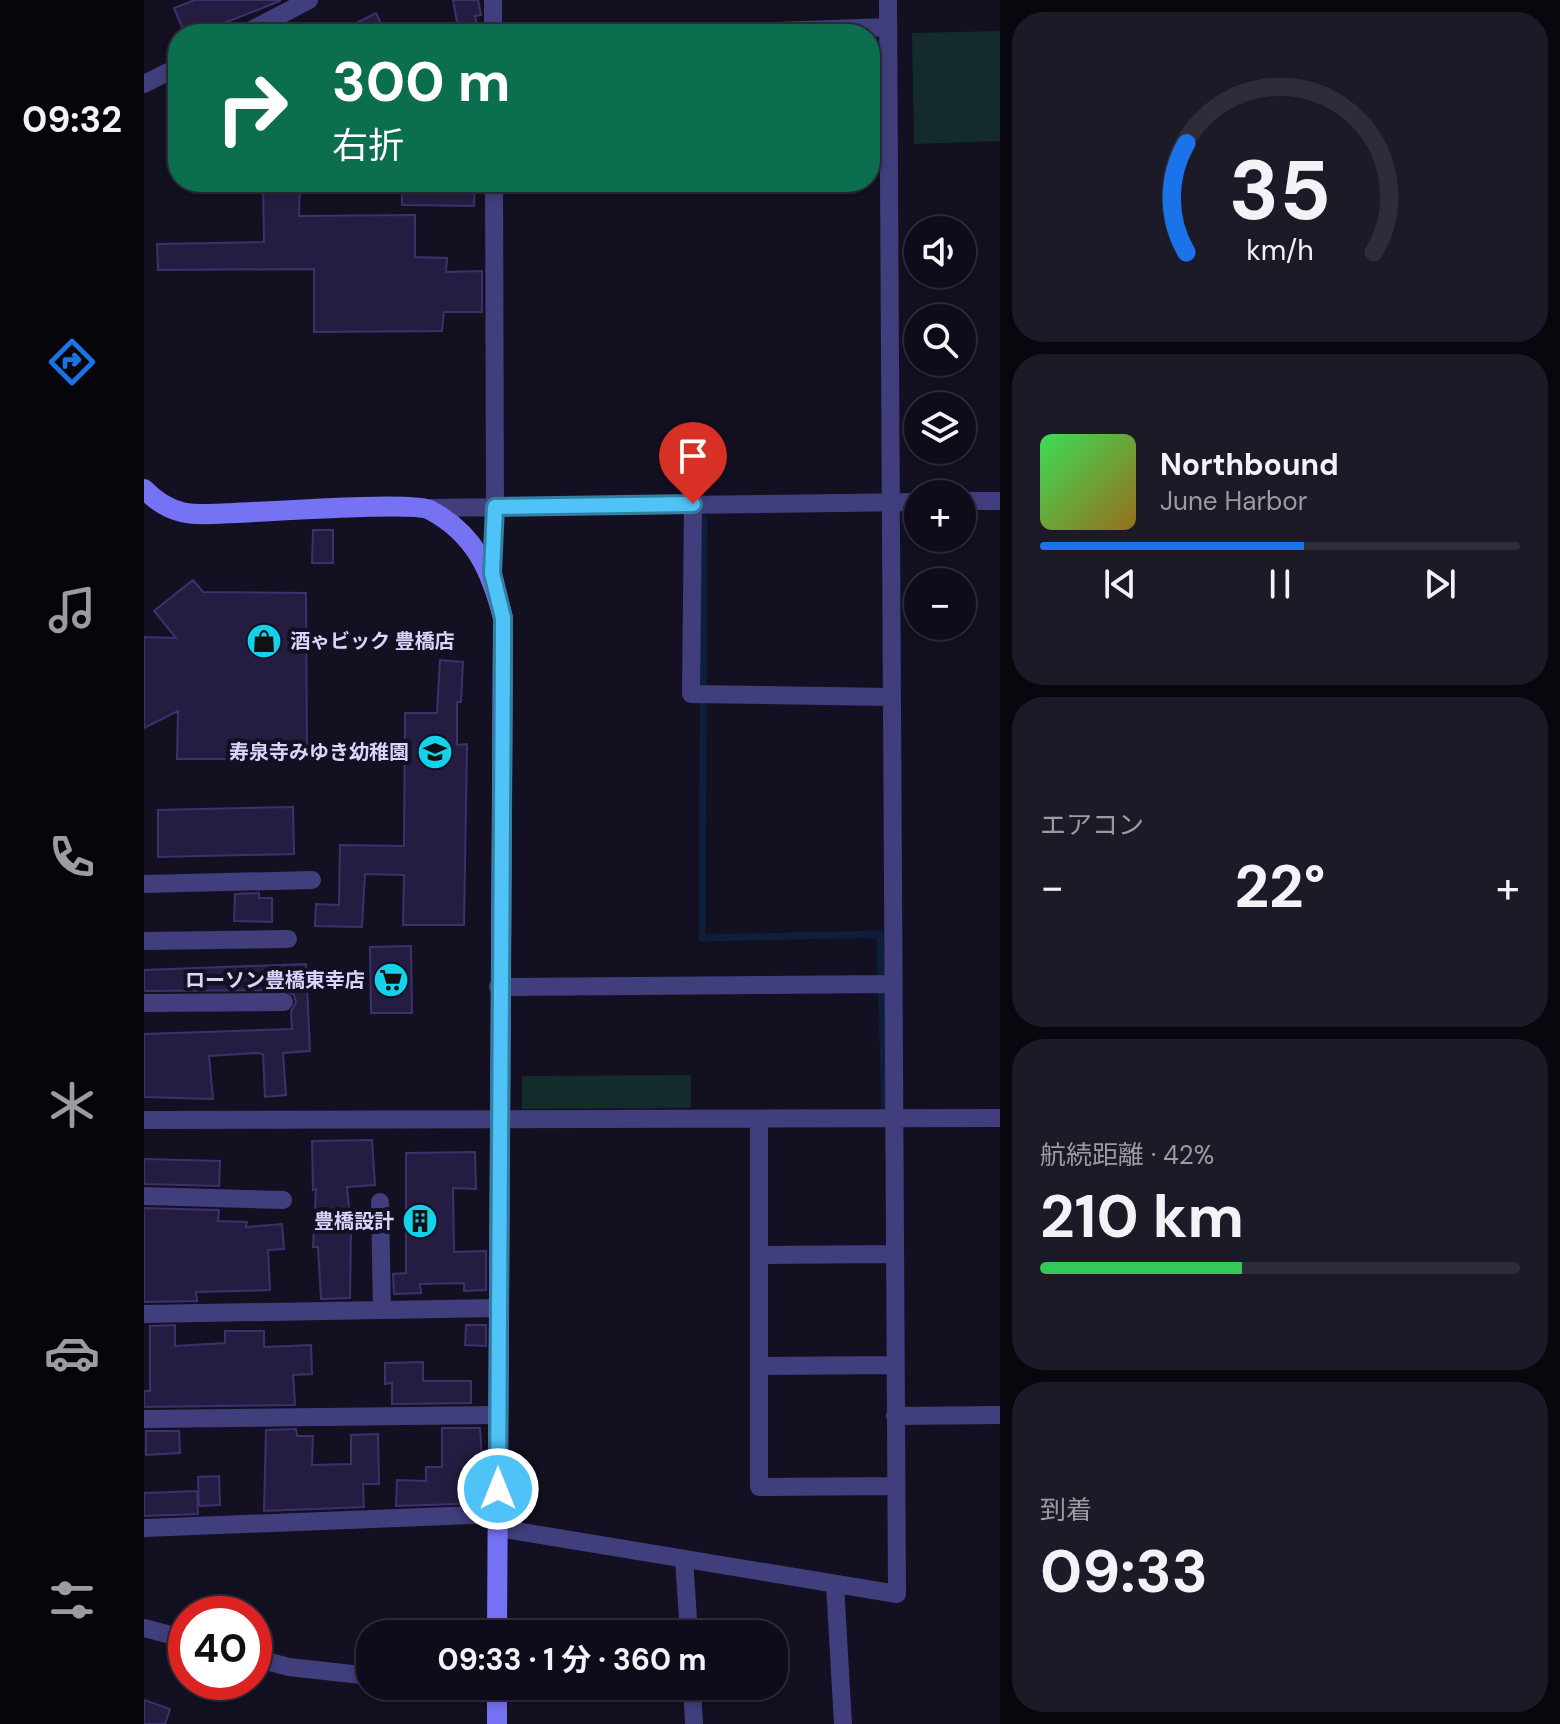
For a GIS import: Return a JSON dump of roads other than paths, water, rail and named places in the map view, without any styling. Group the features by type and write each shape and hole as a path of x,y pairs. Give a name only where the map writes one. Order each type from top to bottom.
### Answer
{"street":[{"path":"263,24 309,0"},
{"path":"493,0 493,24"},
{"path":"144,1528 498,1521 684,1559 897,1594 891,984 888,0"},
{"path":"880,27 888,27"},
{"path":"144,84 168,72"},
{"path":"494,192 495,507 492,573 503,618 498,987 497,1620"},
{"path":"144,489 161,506 198,515 427,508 904,502"},
{"path":"976,501 1000,501"},
{"path":"693,504 691,694 890,697"},
{"path":"427,508 463,534 492,573"},
{"path":"144,884 312,880"},
{"path":"144,941 288,939"},
{"path":"498,987 891,984"},
{"path":"144,1003 284,1002"},
{"path":"144,1120 1000,1118"},
{"path":"759,1119 759,1487 896,1486"},
{"path":"144,1196 283,1200"},
{"path":"380,1202 382,1310"},
{"path":"759,1255 893,1254"},
{"path":"144,1314 498,1308"},
{"path":"759,1366 895,1365"},
{"path":"144,1419 498,1415"},
{"path":"895,1416 1000,1415"},
{"path":"684,1559 688,1620"},
{"path":"835,1584 843,1724"},
{"path":"144,1628 168,1634"},
{"path":"272,1663 356,1674"},
{"path":"497,1700 497,1724"},
{"path":"693,1700 694,1724"}],"waterway":[{"path":"704,520 702,938 880,934 885,1111 890,1111"}],"place":[{"name":"酒ゃビック 豊橋店","path":"264,641"},
{"name":"寿泉寺みゆき幼稚園","path":"435,752"},
{"name":"ローソン豊橋東幸店","path":"391,980"},
{"name":"豊橋設計","path":"420,1221"}]}
